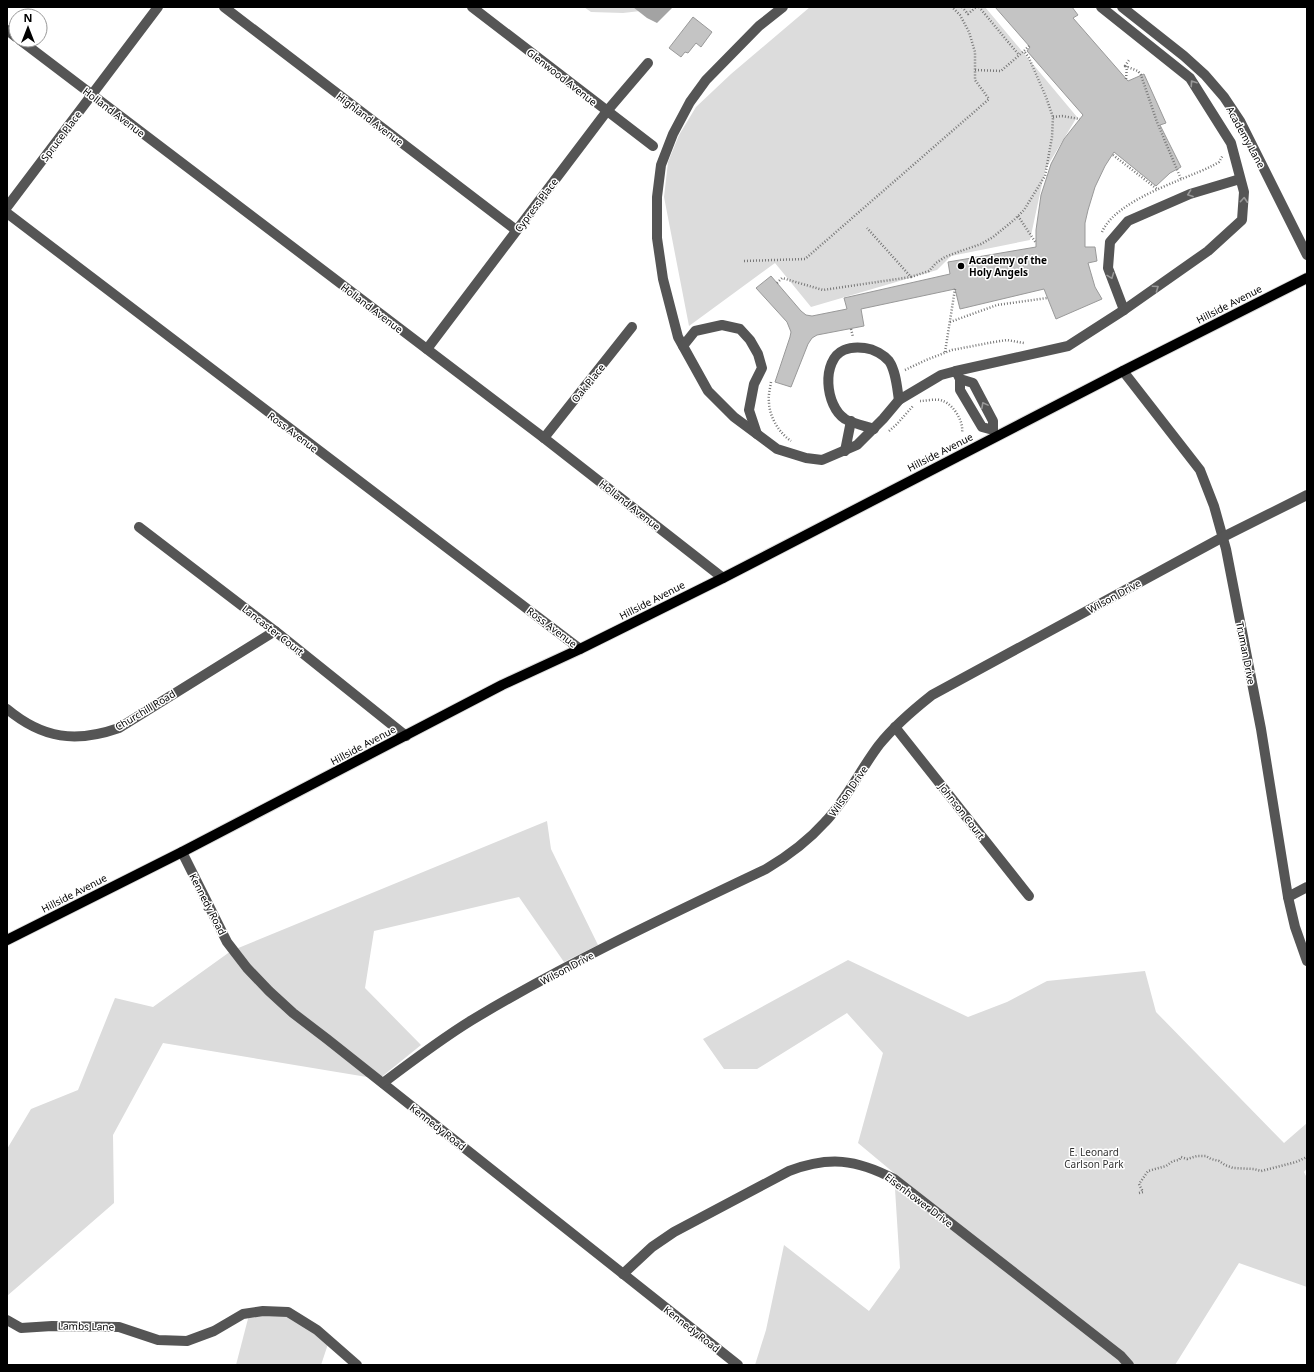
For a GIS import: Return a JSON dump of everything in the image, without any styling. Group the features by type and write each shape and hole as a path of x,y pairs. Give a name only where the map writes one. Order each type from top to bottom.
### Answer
{"main road":[{"name":"Hillside Avenue","path":"7,940 182,852 502,685 580,649 723,578 994,433 1123,371 1307,277"}],"street":[{"name":"Spruce Place","path":"7,207 158,7"},
{"name":"Highland Avenue","path":"224,7 516,230"},
{"name":"Glenwood Avenue","path":"472,7 653,146"},
{"path":"783,7 759,26 706,80 690,102 673,134 661,165 657,198 658,238 663,279 678,337 708,392 734,417 777,448 806,458 822,460 857,445 874,429 899,400 941,375 958,375 1068,346 1124,310 1208,251 1242,220 1244,192 1231,143 1190,78 1101,7"},
{"name":"Academy Lane","path":"1122,7 1184,56 1205,75 1224,97 1240,121 1307,255"},
{"name":"Holland Avenue","path":"30,48 544,438 723,578"},
{"name":"Cypress Place","path":"427,349 607,110 648,63"},
{"path":"1124,310 1108,268 1110,242 1128,221 1190,194 1240,179"},
{"name":"Ross Avenue","path":"7,213 580,649"},
{"path":"683,346 695,331 722,324 740,330 750,340 758,354 762,368 754,384 749,410 757,434"},
{"name":"Oak Place","path":"544,438 632,327"},
{"path":"874,429 844,418 832,403 829,391 830,368 835,357 843,350 856,347 868,348 880,353 889,361 899,400"},
{"name":"Truman Drive","path":"1123,371 1200,470 1214,506 1223,537 1261,729 1288,897 1295,927 1307,961"},
{"path":"958,375 960,390 982,427 994,433"},
{"path":"958,375 973,384 993,421 994,433"},
{"path":"845,451 851,421"},
{"name":"Wilson Drive","path":"383,1083 428,1049 471,1020 617,942 766,869 786,856 808,839 826,822 843,800 879,746 895,727 932,695 1223,537 1307,495"},
{"name":"Lancaster Court","path":"139,527 275,631 406,736"},
{"name":"Churchill Road","path":"7,709 17,718 32,727 49,733 82,737 101,734 119,728 275,631"},
{"name":"Johnson Court","path":"895,727 1029,896"},
{"name":"Kennedy Road","path":"182,852 228,942 247,968 269,991 293,1013 738,1365"},
{"path":"1288,897 1307,887"},
{"name":"Eisenhower Drive","path":"623,1274 652,1247 674,1232 788,1170 806,1164 822,1162 842,1161 859,1164 877,1170 894,1179 1121,1356 1129,1365"},
{"name":"Lambs Lane","path":"7,1320 21,1328 52,1326 119,1327 158,1340 187,1341 214,1331 243,1314 263,1311 288,1312 317,1330 357,1365"}],"path":[{"path":"744,261 804,260 989,99 975,80 975,52 969,32 960,15 952,7"},
{"path":"962,7 968,14 978,7 1019,55"},
{"path":"976,70 1001,71 1029,46"},
{"path":"777,283 782,278 823,290 912,277 929,271 936,263 945,257 982,244 993,237 1018,216 1024,210 1044,176 1052,137 1053,117 1029,58 1024,51"},
{"path":"1125,66 1129,60"},
{"path":"1125,66 1127,66 1126,79"},
{"path":"1125,66 1138,71 1141,75 1157,122 1181,179"},
{"path":"1053,117 1062,116 1080,119"},
{"path":"1101,236 1103,229 1122,209 1157,189 1212,166 1218,162 1224,151"},
{"path":"1113,155 1157,189"},
{"path":"1018,216 1036,243"},
{"path":"867,228 912,277"},
{"path":"945,352 955,289"},
{"path":"950,322 997,305 1047,298"},
{"path":"851,329 852,338 859,337"},
{"path":"899,368 904,371 945,352 994,342 1007,340 1025,344"},
{"path":"771,382 769,402 771,415 784,436 792,442"},
{"path":"887,433 916,402 941,400 949,404 955,412 960,420 962,433"},
{"path":"1139,1193 1143,1192 1139,1184 1148,1171 1166,1166 1179,1160 1181,1157 1187,1159 1197,1156 1206,1156 1233,1168 1261,1170 1296,1162 1307,1156"}],"green space":[{"path":"584,7 675,7 623,13 591,12"},
{"path":"810,7 969,7 972,9 975,7 985,7 1077,117 1045,170 1030,240 951,256 937,270 811,307 775,263 689,326 664,197 668,162 679,135 696,107 731,74"},
{"path":"547,821 551,849 598,945 564,962 519,897 374,931 365,988 421,1045 379,1079 163,1043 113,1135 114,1203 7,1296 7,1149 31,1109 78,1090 115,998 153,1007 231,951"},
{"name":"E. Leonard Carlson Park","path":"848,960 968,1017 1007,1002 1047,981 1145,971 1156,1012 1284,1143 1307,1123 1307,1168 1304,1172 1307,1178 1307,1287 1239,1263 1175,1365 755,1365 766,1330 784,1245 869,1311 900,1268 894,1173 858,1143 883,1053 847,1013 757,1069 724,1069 703,1039"},
{"path":"250,1311 291,1312 328,1344 321,1365 236,1365"}],"shaded area":[{"path":"633,7 673,7 657,23 647,18"}],"building":[{"path":"995,7 1072,7 1078,15 1073,18 1128,81 1144,74 1166,123 1160,125 1181,167 1170,173 1156,186 1114,152 1105,166 1095,187 1085,223 1085,247 1095,247 1097,261 1088,263 1095,287 1102,299 1056,319 1044,289 960,309 955,289 861,309 864,326 817,335 812,338 808,344 791,387 775,382 791,332 787,322 756,288 771,276 801,311 806,315 812,316 847,309 844,298 950,274 948,262 1036,247 1036,230 1041,195 1051,164 1064,139 1083,115 1027,51 1030,47"},
{"path":"693,17 712,32 701,47 696,43 688,53 685,52 681,57 669,48"}],"place":[{"name":"Academy of the Holy Angels","path":"961,266"}]}
